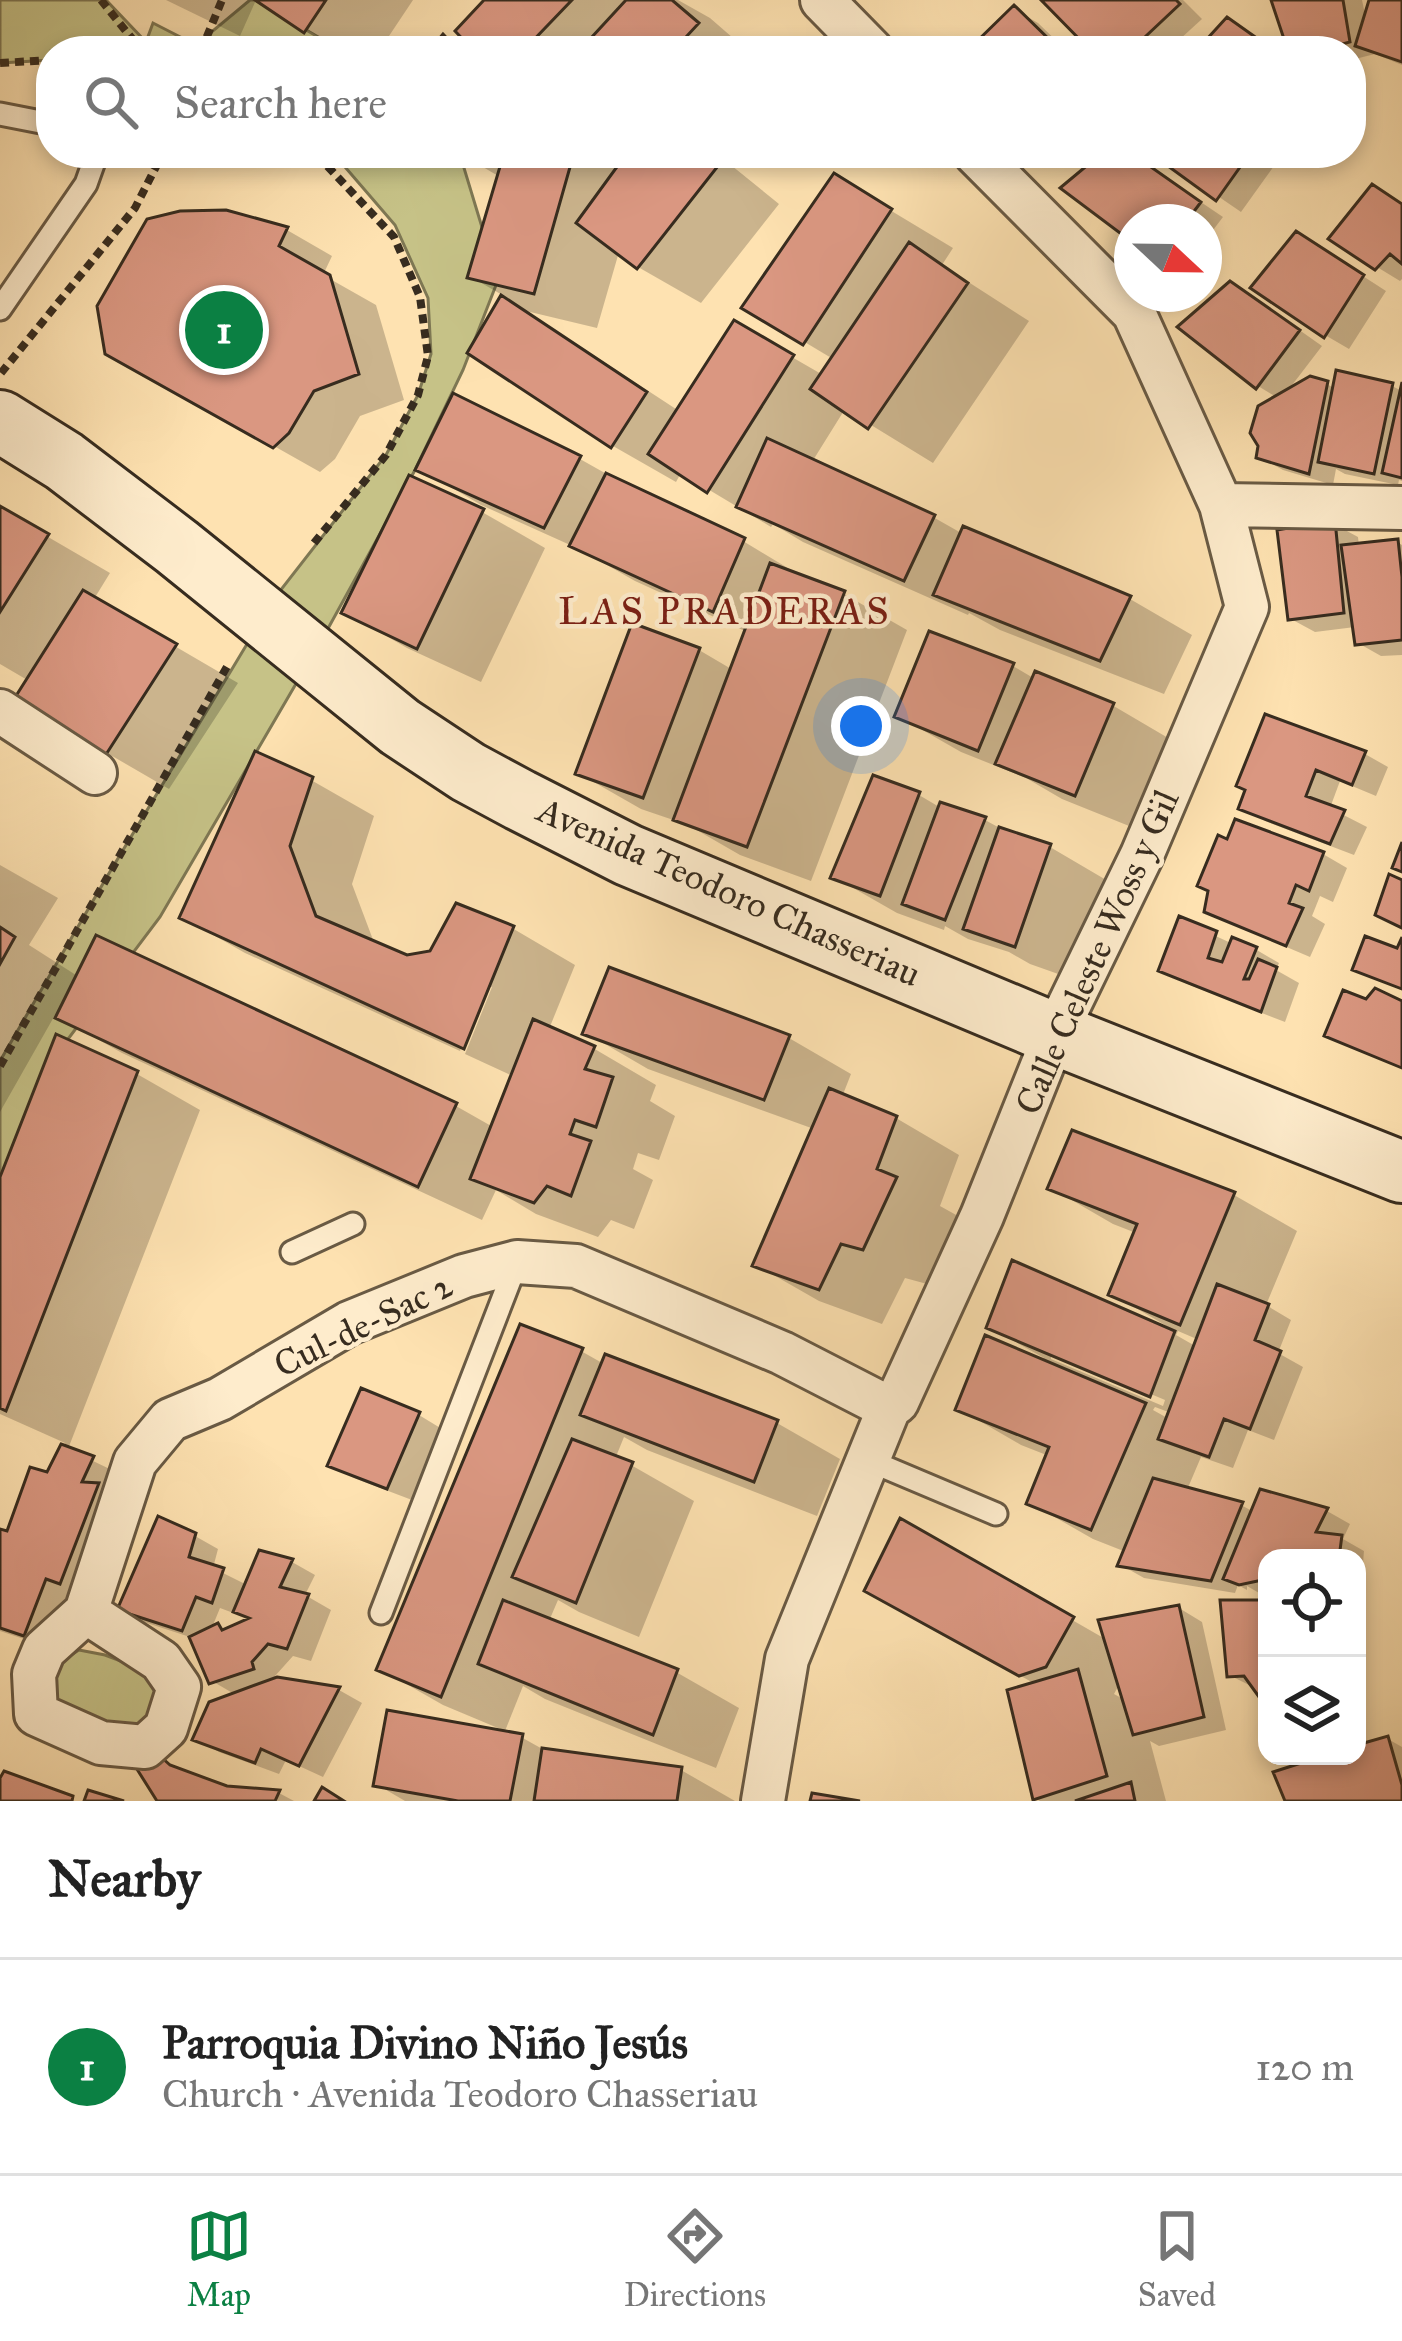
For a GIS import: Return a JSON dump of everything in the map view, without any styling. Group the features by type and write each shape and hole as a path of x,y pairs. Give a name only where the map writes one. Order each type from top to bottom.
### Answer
{"street":[{"path":"822,0 857,36"},
{"name":"Calle Celeste Woss y Gil","path":"763,1801 787,1659 890,1408 897,1402 982,1216 1055,1034 1142,855 1247,608 1221,505 1134,313 990,168"},
{"name":"Avenida Teodoro Chasseriau","path":"0,421 64,461 400,727 468,772 628,855 1055,1034 1402,1172"},
{"path":"1221,505 1402,508"},
{"path":"0,711 95,773"},
{"name":"Cul-de-Sac 2","path":"86,1612 136,1462 170,1420 220,1399 349,1323 464,1276 517,1262 576,1266 782,1353 890,1408"}],"lane":[{"path":"0,115 36,121"},
{"path":"0,309 86,184 92,168"},
{"path":"292,1252 353,1224"},
{"path":"381,1613 517,1262"},
{"path":"868,1460 996,1514"}],"path":[{"path":"101,0 130,36"},
{"path":"207,36 222,0"},
{"path":"0,63 36,61"},
{"path":"0,375 135,208 155,168"},
{"path":"314,543 386,454 418,395 428,356 420,297 394,237 329,168"},
{"path":"0,1066 228,665"}],"shaded area":[{"path":"0,0 106,0 140,36 36,36 36,61 0,63"},
{"path":"255,0 316,36 207,36"},
{"path":"153,23 178,36 148,36"},
{"path":"346,168 464,168 498,280 463,370 415,470 325,634 160,917 68,1039 0,1196 0,1061 276,596 386,455 418,395 431,354 428,298 395,225"},
{"path":"79,1650 142,1669 165,1691 141,1732 72,1713 43,1694 50,1668"}],"building":[{"path":"255,0 326,0 304,33"},
{"path":"484,0 572,0 537,36 460,36 455,31"},
{"path":"626,0 672,0 699,23 687,36 593,36"},
{"path":"1041,0 1176,0 1180,4 1146,36 1076,36"},
{"path":"1271,0 1343,0 1349,36 1283,36"},
{"path":"1369,0 1402,0 1402,62 1366,50 1366,36 1358,36"},
{"path":"1014,5 1046,36 982,36"},
{"path":"1227,17 1254,36 1210,36"},
{"path":"500,168 570,168 534,294 467,278"},
{"path":"616,168 716,168 637,269 576,223"},
{"path":"1084,168 1152,168 1201,202 1114,204 1114,228 1060,188"},
{"path":"1171,168 1239,168 1216,201"},
{"path":"834,173 892,209 803,345 741,308"},
{"path":"1372,184 1402,204 1402,264 1390,254 1375,270 1328,239"},
{"path":"226,210 288,227 279,246 330,275 359,374 314,391 289,433 273,448 105,354 97,306 147,219 180,211"},
{"path":"1296,231 1364,275 1324,338 1250,288"},
{"path":"909,242 968,283 868,429 810,389"},
{"path":"1230,281 1300,330 1256,389 1177,327 1194,312 1222,312 1222,288"},
{"path":"501,295 647,392 611,448 467,353"},
{"path":"734,320 794,355 707,493 648,454"},
{"path":"1336,370 1393,383 1374,474 1318,462"},
{"path":"1310,376 1328,381 1309,474 1256,458 1258,446 1250,433 1258,406"},
{"path":"1402,382 1402,478 1382,473"},
{"path":"453,393 581,456 544,528 415,470"},
{"path":"767,438 935,515 904,581 736,507"},
{"path":"606,473 745,538 713,612 569,546"},
{"path":"409,475 484,509 417,649 341,613"},
{"path":"0,506 49,534 0,612"},
{"path":"1335,520 1344,613 1288,620 1277,530"},
{"path":"963,526 1131,596 1100,661 933,595"},
{"path":"1398,539 1402,640 1355,645 1341,545"},
{"path":"770,563 845,591 747,847 673,820"},
{"path":"83,590 177,644 105,756 14,699"},
{"path":"632,623 700,648 643,798 575,774"},
{"path":"929,631 1014,663 978,751 894,717"},
{"path":"1035,671 1114,703 1075,796 995,764"},
{"path":"1265,714 1366,751 1352,785 1316,770 1306,796 1345,810 1330,844 1238,809 1245,790 1236,786"},
{"path":"255,751 313,777 290,846 316,916 407,955 430,951 456,903 514,926 464,1049 179,918"},
{"path":"873,775 920,792 880,896 830,878"},
{"path":"940,802 986,817 945,920 902,904"},
{"path":"1235,819 1324,852 1309,891 1296,885 1289,903 1303,908 1286,946 1204,912 1208,891 1197,886 1218,835 1227,839"},
{"path":"999,827 1051,844 1015,947 963,929"},
{"path":"1402,842 1402,872 1392,868"},
{"path":"1389,874 1402,880 1402,928 1375,915"},
{"path":"1179,916 1217,931 1208,958 1222,962 1232,937 1257,947 1244,979 1249,979 1258,959 1277,967 1261,1012 1158,971"},
{"path":"0,927 15,937 0,964"},
{"path":"96,935 457,1103 418,1187 55,1018"},
{"path":"1365,936 1397,948 1402,937 1402,989 1352,970"},
{"path":"609,967 790,1035 764,1100 582,1034"},
{"path":"1375,988 1402,1001 1402,1068 1324,1036 1343,990 1366,999"},
{"path":"533,1019 595,1046 585,1069 613,1077 596,1127 575,1120 570,1134 591,1141 571,1196 547,1186 534,1203 470,1179"},
{"path":"56,1034 138,1071 6,1411 0,1408 0,1177"},
{"path":"829,1088 897,1116 877,1169 897,1177 863,1250 841,1244 819,1290 752,1266"},
{"path":"1072,1130 1235,1192 1180,1325 1108,1295 1137,1224 1047,1189"},
{"path":"1012,1260 1175,1331 1150,1397 986,1328"},
{"path":"1217,1284 1269,1304 1255,1340 1281,1351 1250,1429 1224,1419 1209,1457 1158,1439"},
{"path":"520,1324 583,1348 441,1697 376,1670"},
{"path":"985,1335 1146,1403 1091,1530 1026,1504 1049,1447 955,1410"},
{"path":"605,1354 778,1420 754,1482 580,1415"},
{"path":"361,1388 420,1412 387,1489 327,1466"},
{"path":"572,1439 633,1462 576,1603 512,1577"},
{"path":"61,1444 94,1456 82,1482 99,1483 60,1584 46,1579 24,1636 0,1628 0,1529 7,1531 30,1467 47,1472"},
{"path":"1153,1478 1243,1502 1211,1581 1117,1566"},
{"path":"1260,1489 1328,1508 1316,1532 1342,1535 1340,1549 1258,1549 1258,1581 1239,1585 1223,1579"},
{"path":"158,1516 196,1533 189,1557 224,1568 212,1603 196,1597 182,1631 117,1610"},
{"path":"900,1518 1074,1617 1046,1667 1019,1676 864,1591"},
{"path":"259,1550 293,1559 280,1587 309,1594 287,1649 268,1644 252,1662 254,1669 209,1684 189,1637 218,1623 222,1630 249,1618 233,1612"},
{"path":"503,1600 678,1669 653,1735 478,1664"},
{"path":"1220,1600 1258,1600 1258,1695 1244,1676 1227,1677"},
{"path":"1179,1605 1204,1717 1133,1735 1098,1620"},
{"path":"1078,1669 1107,1776 1033,1800 1007,1690"},
{"path":"277,1677 340,1687 299,1766 261,1749 255,1763 192,1740 209,1702"},
{"path":"387,1710 523,1734 510,1801 458,1801 373,1786"},
{"path":"1388,1736 1402,1801 1285,1801 1273,1772 1295,1765 1366,1765 1366,1742"},
{"path":"542,1748 682,1767 677,1801 534,1801"},
{"path":"160,1756 170,1765 227,1786 280,1790 275,1801 157,1801 135,1766"},
{"path":"4,1771 73,1796 72,1801 0,1801"},
{"path":"1131,1782 1135,1801 1075,1801"},
{"path":"322,1787 344,1801 314,1801"},
{"path":"88,1790 124,1801 84,1801"},
{"path":"812,1793 860,1801 810,1801"}],"place":[{"name":"Parroquia Divino Niño Jesús","path":"224,330"}],"district":[{"name":"LAS PRADERAS","path":"725,611"}]}
